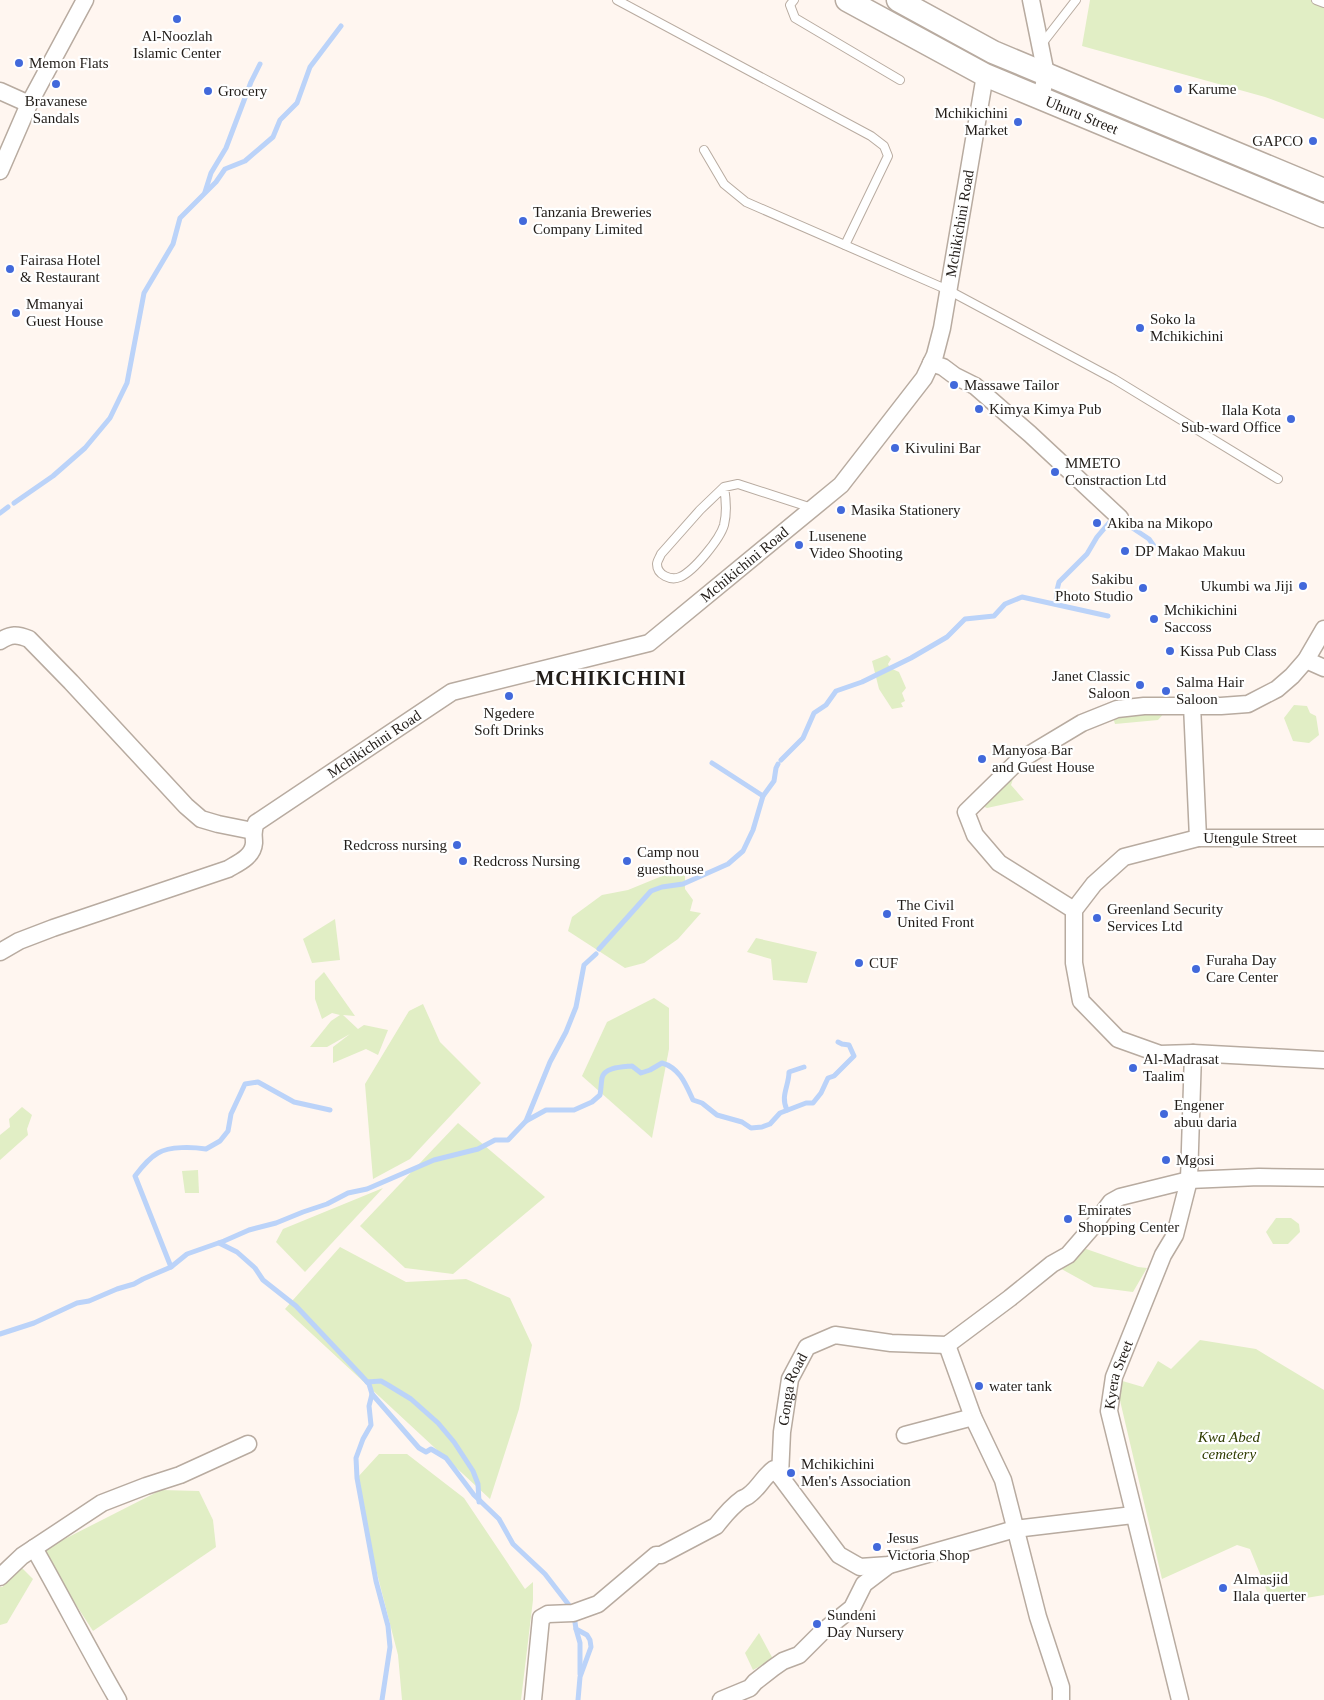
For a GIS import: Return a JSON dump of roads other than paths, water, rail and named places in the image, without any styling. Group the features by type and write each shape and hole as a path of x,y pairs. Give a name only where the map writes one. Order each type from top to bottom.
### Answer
{"main road":[{"name":"Uhuru Street","path":"847,0 986,75 1324,216"},
{"name":"Uhuru Street","path":"898,0 993,52 1324,190"}],"street":[{"path":"0,171 29,104 85,0"},
{"path":"1032,0 1046,74 1042,98"},
{"name":"Mchikichini Road","path":"253,831 256,823 452,692 649,643 840,485 924,378 931,363 942,328 986,75"},
{"path":"0,91 29,104"},
{"path":"931,363 943,367 955,376 976,386 1120,518"},
{"path":"1324,629 1306,660 1292,676 1277,689 1248,704 1144,706 1116,709 1082,723 1017,762 966,812 975,835 999,863 1074,910 1074,963 1081,1002 1118,1038 1160,1054 1193,1053 1324,1060"},
{"path":"0,641 11,635 21,636 29,640 71,682 186,806 202,819 253,831 254,844 251,852 245,859 228,869 53,928 18,941 0,952"},
{"path":"1306,660 1324,668"},
{"path":"1192,705 1198,838"},
{"name":"Utengule Street","path":"1074,910 1094,884 1124,857 1198,838 1324,838"},
{"name":"Kyera Sreet","path":"1180,1700 1133,1515 1109,1411 1114,1377 1163,1255 1176,1235 1189,1180 1193,1053"},
{"path":"1061,1700 1061,1687 1038,1617 1003,1480 973,1417 947,1345 1052,1264 1068,1255 1111,1202 1120,1197 1189,1180 1259,1177 1324,1178"},
{"name":"Gonga Road","path":"780,1476 782,1432 790,1379 807,1346 835,1335 891,1343 947,1345"},
{"path":"905,1435 973,1417"},
{"path":"0,1577 22,1556 102,1504 146,1486 180,1475 248,1444"},
{"path":"533,1700 541,1618 543,1616 554,1613 574,1613 598,1604 656,1556 716,1526 741,1499 749,1495 764,1477 774,1469 839,1555 860,1567 889,1565 1015,1529 1133,1515"},
{"path":"34,1548 118,1700"},
{"path":"721,1700 750,1688 783,1661 799,1655 822,1632 852,1608 864,1584 889,1565"}],"lane":[{"path":"618,0 871,136 884,146 888,156 845,245"},
{"path":"794,0 790,5 795,18 900,80"},
{"path":"1041,45 1076,0"},
{"path":"1316,0 1324,3"},
{"path":"704,150 724,184 746,202 948,290 1114,379 1278,479"},
{"path":"724,487 725,513 721,533 689,572 680,578 673,579 665,576 658,570 657,562 661,554 724,487 738,484 812,508"}],"waterway":[{"path":"14,503 53,476 85,448 110,418 127,383 144,293 173,244 180,218 216,182 225,169 245,161 273,137 280,120 297,103 310,67 341,26"},
{"path":"205,192 211,173 226,148 251,82 260,64"},
{"path":"0,513 8,507"},
{"path":"1056,604 1059,582 1087,554 1097,537 1114,517"},
{"path":"1122,521 1149,539 1154,546"},
{"path":"781,760 803,738 814,713 826,705 836,691 862,682 911,658 947,637 965,619 994,616 1005,604 1022,597 1108,616"},
{"path":"712,763 763,796"},
{"path":"599,949 651,891 662,887 683,884 728,864 743,851 753,830 763,796 774,781 778,764"},
{"path":"526,1121 550,1062 566,1032 576,1007 584,965 596,954"},
{"path":"0,1334 34,1323 77,1303 89,1301 134,1284 171,1267 187,1254 249,1230 276,1223 327,1204 348,1193 367,1189 434,1160 478,1149 495,1140 508,1140 526,1121 546,1110 574,1110 592,1102 600,1095 603,1074 614,1068 632,1066 641,1073 662,1063 668,1065 682,1078 693,1100 702,1103 717,1115 742,1122 751,1128 762,1127 770,1124 780,1113 806,1103 813,1103 821,1093 828,1078 834,1076 854,1056 849,1045 838,1042"},
{"path":"787,1110 784,1100 789,1072 804,1067"},
{"path":"171,1267 135,1176 148,1160 158,1153 169,1149 206,1149 220,1141 228,1131 231,1114 245,1084 258,1082 294,1102 330,1110"},
{"path":"219,1243 237,1252 255,1268 263,1280 296,1306 369,1384 372,1394 419,1448 426,1452 431,1449 446,1458 474,1495 499,1519 513,1544 545,1574 572,1609"},
{"path":"367,1382 381,1381 388,1385 411,1399 438,1423 454,1442 473,1471 478,1484 479,1502"},
{"path":"372,1394 369,1406 371,1425 356,1458 357,1478 376,1581 388,1626 390,1647 382,1700"},
{"path":"574,1616 576,1629 587,1635 591,1647 580,1677 578,1700"},
{"path":"576,1629 580,1643 580,1674"}],"place":[{"name":"Al-Noozlah Islamic Center","path":"177,19"},
{"name":"Memon Flats","path":"19,63"},
{"name":"Bravanese Sandals","path":"56,84"},
{"name":"Karume","path":"1178,89"},
{"name":"Grocery","path":"208,91"},
{"name":"Mchikichini Market","path":"1018,122"},
{"name":"GAPCO","path":"1313,141"},
{"name":"Tanzania Breweries Company Limited","path":"523,221"},
{"name":"Fairasa Hotel & Restaurant","path":"10,269"},
{"name":"Mmanyai Guest House","path":"16,313"},
{"name":"Soko la Mchikichini","path":"1140,328"},
{"name":"Massawe Tailor","path":"954,385"},
{"name":"Kimya Kimya Pub","path":"979,409"},
{"name":"Ilala Kota Sub-ward Office","path":"1291,419"},
{"name":"Kivulini Bar","path":"895,448"},
{"name":"MMETO Constraction Ltd","path":"1055,472"},
{"name":"Masika Stationery","path":"841,510"},
{"name":"Akiba na Mikopo","path":"1097,523"},
{"name":"Lusenene Video Shooting","path":"799,545"},
{"name":"DP Makao Makuu","path":"1125,551"},
{"name":"Ukumbi wa Jiji","path":"1303,586"},
{"name":"Sakibu Photo Studio","path":"1143,588"},
{"name":"Mchikichini Saccoss","path":"1154,619"},
{"name":"Kissa Pub Class","path":"1170,651"},
{"name":"Janet Classic Saloon","path":"1140,685"},
{"name":"Salma Hair Saloon","path":"1166,691"},
{"name":"Ngedere Soft Drinks","path":"509,696"},
{"name":"Manyosa Bar and Guest House","path":"982,759"},
{"name":"Redcross nursing","path":"457,845"},
{"name":"Redcross Nursing","path":"463,861"},
{"name":"Camp nou guesthouse","path":"627,861"},
{"name":"The Civil United Front","path":"887,914"},
{"name":"Greenland Security Services Ltd","path":"1097,918"},
{"name":"CUF","path":"859,963"},
{"name":"Furaha Day Care Center","path":"1196,969"},
{"name":"Al-Madrasat Taalim","path":"1133,1068"},
{"name":"Engener abuu daria","path":"1164,1114"},
{"name":"Mgosi","path":"1166,1160"},
{"name":"Emirates Shopping Center","path":"1068,1219"},
{"name":"water tank","path":"979,1386"},
{"name":"Mchikichini Men's Association","path":"791,1473"},
{"name":"Jesus Victoria Shop","path":"877,1547"},
{"name":"Almasjid Ilala querter","path":"1223,1588"},
{"name":"Sundeni Day Nursery","path":"817,1624"}],"district":[{"name":"MCHIKICHINI","path":"611,678"}],"park label":[{"name":"Kwa Abed cemetery","path":"1229,1446"}]}
